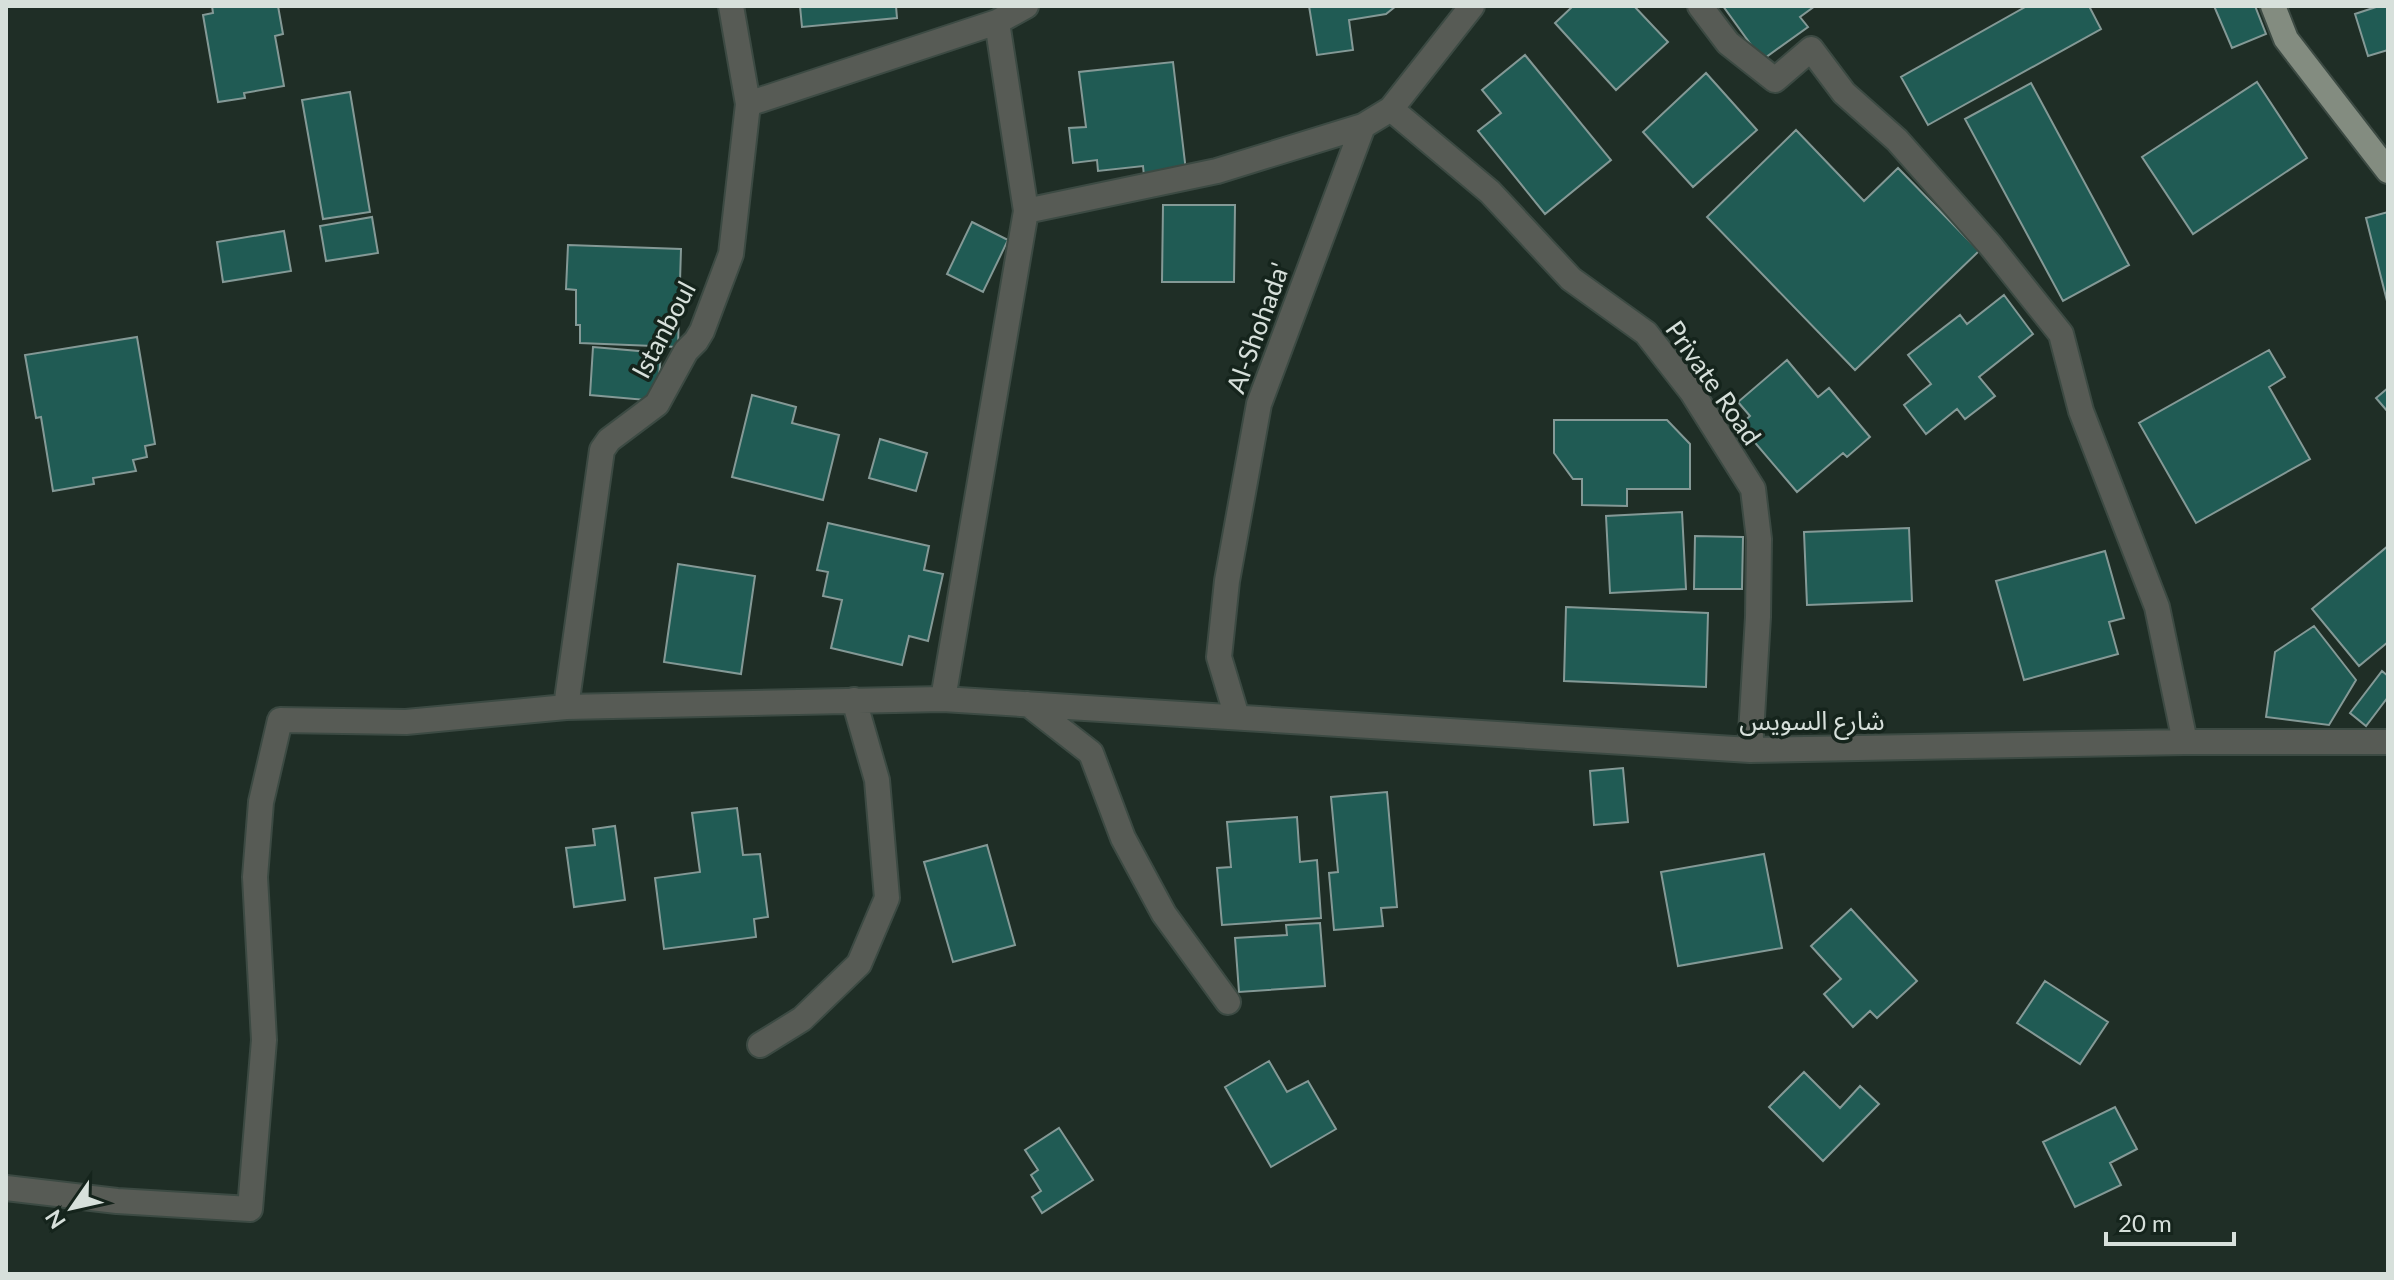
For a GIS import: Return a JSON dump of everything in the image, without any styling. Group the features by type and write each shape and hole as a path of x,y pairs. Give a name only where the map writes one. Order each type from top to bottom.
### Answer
{"main road":[{"path":"2273,6 2286,39 2388,171"}],"street":[{"name":"Istanboul","path":"566,707 602,450 609,440 657,404 686,351 702,331 731,254 748,104 731,6"},
{"path":"748,104 997,22 1026,6"},
{"path":"1026,211 1217,171 1363,126 1391,109 1472,6"},
{"path":"1700,6 1728,43 1775,80 1811,49 1844,93 1897,140 1990,245 2061,334 2081,411 2157,607 2185,742"},
{"path":"943,699 1026,211 997,22"},
{"name":"Private Road","path":"1391,109 1490,192 1571,279 1646,333 1692,392 1753,489 1759,539 1750,750"},
{"name":"Al-Shohada'","path":"1237,717 1219,657 1227,581 1259,404 1363,126"},
{"name":"شارع السويس","path":"6,1188 117,1201 250,1209 264,1040 255,877 261,802 280,720 406,722 566,707 943,699 1750,750 2185,742 2388,742"},
{"path":"760,1045 802,1019 859,964 887,898 877,780 854,700"},
{"path":"1028,704 1091,753 1123,838 1164,914 1228,1002"}],"building":[{"path":"212,6 278,6 283,34 275,36 284,86 244,93 245,98 218,102 203,15 213,13"},
{"path":"800,6 896,6 897,18 802,27"},
{"path":"1309,6 1396,6 1386,14 1349,20 1353,50 1317,55"},
{"path":"1573,6 1634,6 1668,42 1616,90 1555,23"},
{"path":"1723,6 1815,6 1800,17 1808,27 1762,60"},
{"path":"2027,6 2089,6 2101,29 1928,125 1901,77"},
{"path":"2214,6 2255,6 2266,34 2232,48"},
{"path":"2388,6 2388,50 2368,56 2355,14"},
{"path":"1525,55 1611,160 1545,214 1478,131 1501,113 1482,90"},
{"path":"1173,62 1186,171 1144,176 1143,166 1098,171 1097,160 1073,163 1069,128 1086,127 1079,72"},
{"path":"1706,73 1757,130 1693,187 1643,132"},
{"path":"2257,82 2307,158 2193,234 2142,157"},
{"path":"2031,83 2129,265 2063,301 1965,119"},
{"path":"350,92 370,212 323,219 302,100"},
{"path":"1796,130 1864,201 1898,168 1979,251 1855,370 1707,217"},
{"path":"1163,205 1235,205 1234,282 1162,282"},
{"path":"2388,212 2388,300 2387,301 2366,218"},
{"path":"372,217 378,253 326,261 320,226"},
{"path":"972,222 1008,240 983,292 947,274"},
{"path":"284,231 291,271 223,282 217,242"},
{"path":"568,245 681,249 678,347 580,343 580,325 576,325 576,290 566,289"},
{"path":"2004,295 2033,334 1979,377 1995,396 1965,419 1957,409 1926,434 1904,405 1931,384 1908,355 1960,315 1967,324"},
{"path":"137,337 155,444 145,446 147,457 133,460 136,471 93,478 94,484 53,491 41,417 36,418 25,355"},
{"path":"593,347 661,353 657,401 590,395"},
{"path":"2269,350 2285,377 2269,387 2310,459 2196,523 2139,423"},
{"path":"1787,360 1818,397 1829,388 1870,437 1847,457 1843,453 1797,492 1740,425 1750,416 1738,402"},
{"path":"2388,388 2388,412 2376,398"},
{"path":"752,395 796,407 792,423 839,435 823,500 732,477"},
{"path":"1554,420 1667,420 1690,444 1690,489 1627,489 1627,506 1582,505 1582,479 1573,479 1554,453"},
{"path":"880,439 927,453 916,491 869,478"},
{"path":"1682,512 1686,589 1610,593 1606,516"},
{"path":"828,523 929,546 924,570 943,574 928,641 909,636 902,665 831,648 842,600 823,596 828,572 817,570"},
{"path":"1909,528 1912,601 1807,605 1804,532"},
{"path":"1695,536 1743,537 1742,589 1694,589"},
{"path":"2388,546 2388,642 2359,666 2312,609"},
{"path":"2105,551 2124,618 2109,622 2118,654 2024,680 1996,581"},
{"path":"678,564 755,576 741,674 664,662"},
{"path":"1566,607 1708,613 1706,687 1564,681"},
{"path":"2314,626 2356,680 2329,725 2266,717 2275,652"},
{"path":"2382,671 2388,676 2388,697 2366,726 2350,713"},
{"path":"1623,768 1628,822 1594,825 1590,771"},
{"path":"1387,792 1397,907 1381,908 1383,926 1334,930 1329,873 1338,872 1331,797"},
{"path":"737,808 743,855 760,854 768,917 754,919 756,937 664,949 655,878 700,872 692,813"},
{"path":"1297,817 1300,862 1317,860 1321,918 1222,925 1217,868 1231,867 1227,822"},
{"path":"615,826 625,900 574,907 566,848 595,845 593,829"},
{"path":"987,845 1015,945 953,962 924,862"},
{"path":"1764,854 1782,948 1678,966 1661,872"},
{"path":"1851,909 1917,981 1877,1018 1870,1011 1853,1027 1824,994 1841,979 1811,946"},
{"path":"1320,923 1325,986 1239,992 1235,938 1287,935 1286,925"},
{"path":"2045,981 2108,1022 2080,1064 2017,1023"},
{"path":"1269,1061 1287,1092 1308,1081 1336,1129 1271,1167 1225,1087"},
{"path":"1804,1072 1840,1108 1860,1086 1879,1104 1823,1161 1769,1107"},
{"path":"2115,1107 2137,1149 2110,1163 2121,1185 2075,1207 2043,1142"},
{"path":"1059,1128 1093,1180 1042,1213 1032,1197 1041,1191 1031,1175 1038,1170 1025,1150"}]}
